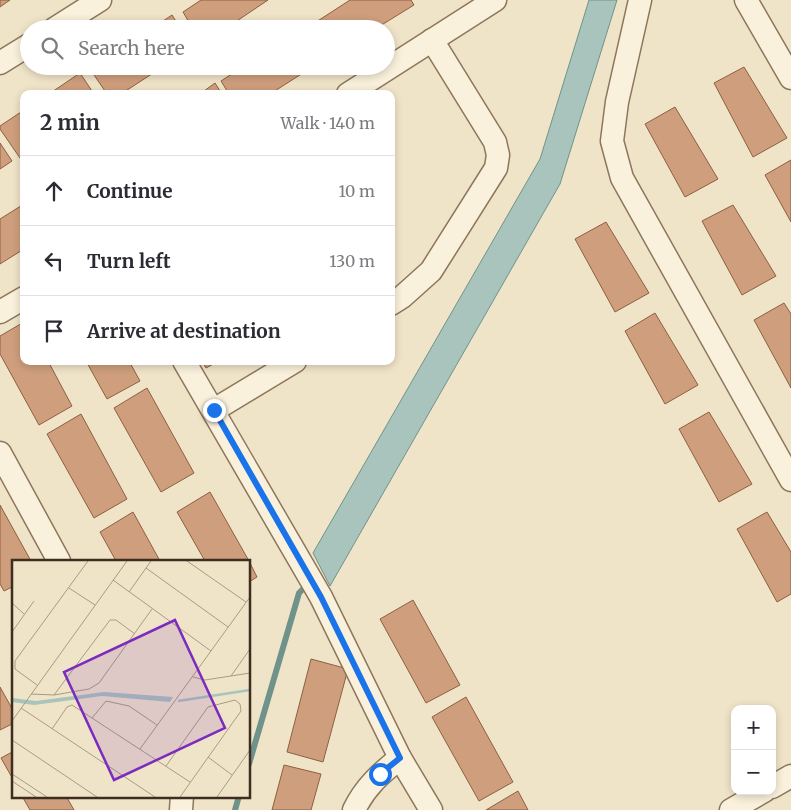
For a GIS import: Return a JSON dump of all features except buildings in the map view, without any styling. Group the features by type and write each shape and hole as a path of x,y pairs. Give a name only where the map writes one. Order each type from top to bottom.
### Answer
{"street":[{"path":"68,20 100,0"},
{"path":"395,64 494,0"},
{"path":"640,0 617,102 612,141 622,178 791,480"},
{"path":"746,0 791,78"},
{"path":"395,301 431,272 496,168 498,155 495,142 432,40"},
{"path":"0,63 20,51"},
{"path":"354,90 378,75"},
{"path":"0,312 20,300"},
{"path":"186,365 321,597 400,758 431,810"},
{"path":"214,410 288,365"},
{"path":"0,453 58,560"},
{"path":"354,810 362,795 380,774 400,758"},
{"path":"776,785 791,776"},
{"path":"732,810 757,795"}],"water":[{"path":"589,0 617,0 560,184 330,586 313,553 540,159"}],"waterway":[{"path":"250,761 299,593 308,584"},
{"path":"235,810 238,798"}],"route":[{"path":"214,410 321,597 400,758 380,774"}]}
